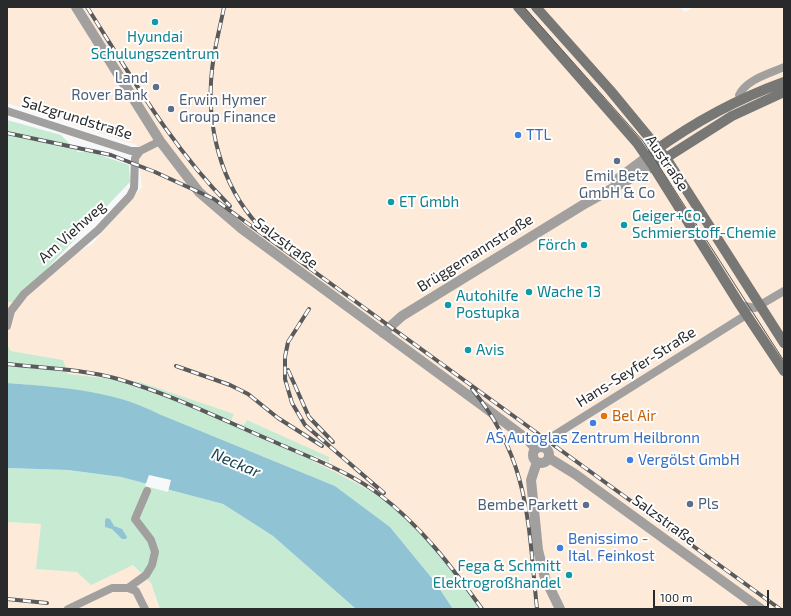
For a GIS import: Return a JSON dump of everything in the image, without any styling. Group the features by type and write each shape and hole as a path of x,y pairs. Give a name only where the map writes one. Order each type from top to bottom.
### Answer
{"main road":[{"name":"Austraße","path":"518,7 647,157 740,305 784,371"},
{"name":"Austraße","path":"536,7 610,90 666,158 784,343"},
{"name":"Brüggemannstraße","path":"647,157 678,135 741,99 784,82"},
{"name":"Brüggemannstraße","path":"653,166 732,116 784,92"}],"street":[{"name":"Salzstraße","path":"76,7 160,141 184,175 216,208 540,448"},
{"path":"741,99 740,95 746,86 753,81 784,67"},
{"name":"Salzgrundstraße","path":"7,111 131,151 140,151 160,141"},
{"name":"Am Viehweg","path":"7,326 11,312 24,294 98,230 130,196 134,188 135,158 140,151"},
{"name":"Brüggemannstraße","path":"586,203 647,157"},
{"name":"Brüggemannstraße","path":"383,333 402,316 586,203 653,166"},
{"path":"740,305 750,308 761,306 784,291"},
{"name":"Hans-Seyfer-Straße","path":"540,448 550,438 746,314"},
{"path":"537,462 543,462 549,458 548,450 540,448 534,456 537,462 531,480 538,550 545,578 560,609"},
{"name":"Salzstraße","path":"549,458 575,474 761,609"},
{"path":"128,588 146,574 152,565 155,552 151,540 136,519 147,491"},
{"path":"68,609 112,588 128,588 136,591 145,609"}],"shaded area":[{"path":"7,7 679,7 685,12 694,7 784,7 784,609 473,609 477,606 438,550 404,514 355,482 311,461 315,456 328,461 247,420 244,425 231,420 234,415 140,382 68,374 63,360 11,351 7,345 7,302 15,302 62,261 92,244 142,187 137,145 7,103"},
{"path":"7,522 41,524 63,570 77,572 133,565 151,583 160,609 7,609"}],"green space":[{"path":"7,120 61,135 78,152 91,152 129,165 130,182 15,302 7,302"},
{"path":"7,345 11,351 63,360 68,374 140,382 234,414 231,421 244,425 247,420 329,457 329,462 315,456 312,461 386,501 412,521 438,550 478,606 473,609 453,609 435,582 390,527 335,486 143,407 124,401 85,392 7,383"},
{"path":"7,468 68,470 121,477 223,504 273,536 356,609 160,609 151,583 133,565 91,585 77,572 36,569 41,524 7,522"}],"water":[{"name":"Neckar","path":"7,383 65,388 123,400 141,406 335,486 390,527 435,582 453,609 356,609 273,536 223,504 121,477 68,470 7,468"},
{"path":"106,518 110,519 114,526 122,529 127,537 126,539 122,539 112,529 105,527"}],"pier":[{"path":"149,475 171,480 168,492 145,486"}],"tram line":[{"path":"524,7 643,141 784,361"}],"railway":[{"path":"87,7 153,111 189,160 230,206"},
{"path":"224,7 212,70 211,111 214,132 218,152 225,172 245,209 258,225"},
{"path":"7,133 111,155 155,172 214,199 780,609"},
{"path":"309,309 288,342 285,357 285,379 292,403 305,425 384,493"},
{"path":"7,364 91,373 138,385 199,409 343,472 380,495 409,520 435,548 482,609"},
{"path":"176,366 230,385 248,394 278,418 322,446"},
{"path":"288,370 309,417 333,442"},
{"path":"472,389 491,415 505,441 516,467 528,520 537,609"},
{"path":"7,599 47,603"}],"place":[{"name":"Hyundai Schulungszentrum","path":"155,22"},
{"name":"Land Rover Bank","path":"156,87"},
{"name":"Erwin Hymer Group Finance","path":"171,109"},
{"name":"TTL","path":"518,135"},
{"name":"Emil Betz GmbH & Co","path":"617,161"},
{"name":"ET Gmbh","path":"391,202"},
{"name":"Geiger+Co. Schmierstoff-Chemie","path":"624,225"},
{"name":"Förch","path":"584,245"},
{"name":"Wache 13","path":"529,292"},
{"name":"Autohilfe Postupka","path":"448,305"},
{"name":"Avis","path":"468,350"},
{"name":"Bel Air","path":"604,416"},
{"name":"AS Autoglas Zentrum Heilbronn","path":"593,423"},
{"name":"Vergölst GmbH","path":"630,460"},
{"name":"Pls","path":"690,504"},
{"name":"Bembe Parkett","path":"586,505"},
{"name":"Benissimo - Ital. Feinkost","path":"560,548"},
{"name":"Fega & Schmitt Elektrogroßhandel","path":"569,575"}]}
